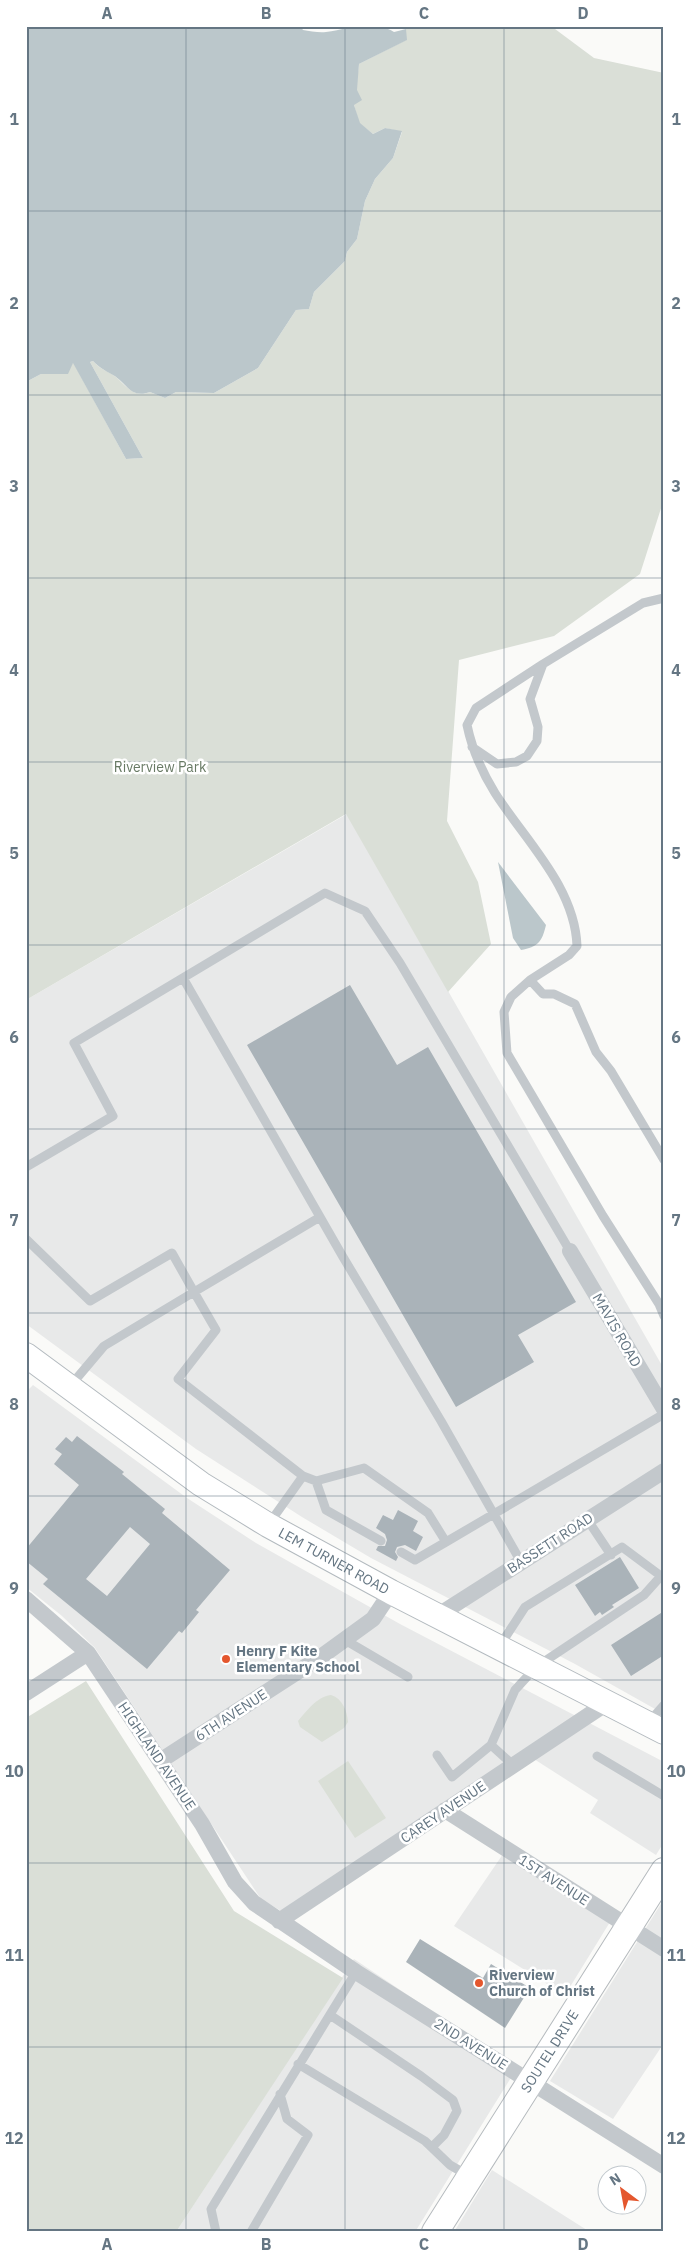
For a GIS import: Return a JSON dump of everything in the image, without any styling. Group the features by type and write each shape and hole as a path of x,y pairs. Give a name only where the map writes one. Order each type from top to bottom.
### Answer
{"main road":[{"name":"LEM TURNER ROAD","path":"26,1355 201,1484 268,1525 390,1592 656,1728"},
{"name":"SOUTEL DRIVE","path":"435,2232 663,1872"}],"street":[{"name":"MAVIS ROAD","path":"570,1251 664,1409"},
{"name":"BASSETT ROAD","path":"437,1616 664,1471"},
{"name":"6TH AVENUE","path":"160,1761 345,1640 373,1619 390,1592"},
{"name":"HIGHLAND AVENUE","path":"26,1599 88,1653 202,1824 235,1882 254,1903 279,1921"},
{"path":"26,1692 88,1653"},
{"name":"CAREY AVENUE","path":"279,1921 607,1703"},
{"name":"1ST AVENUE","path":"445,1810 664,1949"},
{"name":"2ND AVENUE","path":"279,1921 356,1972 664,2166"}],"lane":[{"path":"664,598 642,603 543,664 476,708 467,725 472,747 494,791 564,893 577,933 577,946 569,955 530,980 511,997 504,1012 507,1054 603,1216 662,1304 664,1316"},
{"path":"472,747 497,764 516,762 527,756 537,741 538,726 530,699 543,664"},
{"path":"26,1167 114,1116 74,1043 325,893 365,912 400,962 570,1251"},
{"path":"183,978 320,1218 441,1421 520,1562"},
{"path":"530,980 543,994 554,994 575,1004 596,1052 611,1071 664,1160"},
{"path":"69,1388 104,1346 320,1218"},
{"path":"26,1238 90,1301 172,1254 216,1330 178,1379 303,1476 316,1481 364,1468 428,1513 446,1542"},
{"path":"401,1552 415,1560 664,1414"},
{"path":"268,1525 303,1476"},
{"path":"316,1481 326,1510 381,1541"},
{"path":"587,1519 612,1554"},
{"path":"436,1755 452,1777 491,1744 515,1690 536,1667 637,1600 661,1576 622,1548 525,1607 499,1648"},
{"path":"345,1640 408,1677"},
{"path":"656,1728 664,1705"},
{"path":"491,1744 514,1765"},
{"path":"597,1756 664,1796"},
{"path":"216,2232 212,2209 298,2064 356,1972"},
{"path":"330,2015 421,2076 453,2100 458,2111 444,2135 432,2147"},
{"path":"298,2064 432,2147 450,2165 470,2176"},
{"path":"251,2232 308,2134 287,2119 280,2094"}],"shaded area":[{"path":"369,25 386,28 394,32 406,29 407,40 359,64 357,90 362,100 354,105 360,123 373,134 385,128 402,131 393,158 375,179 365,201 357,239 347,252 345,261 314,292 309,309 296,310 258,368 214,393 176,392 165,398 150,392 143,394 133,392 118,378 102,369 93,361 90,362 143,458 126,459 73,363 68,374 41,374 26,382 26,26 300,26 303,30 326,32"},
{"path":"347,814 664,1369 664,1714 575,1664 371,1558 302,1517 196,1449 26,1324 26,1000"},
{"path":"498,862 546,925 541,940 532,947 521,950 513,938"},
{"name":"Henry F Kite Elementary School","path":"33,1385 187,1498 256,1543 400,1624 664,1762 664,1842 656,1855 590,1813 598,1800 523,1752 283,1912 261,1899 95,1648 62,1616 26,1587 26,1392"},
{"path":"503,1854 610,1922 565,1995 454,1926"},
{"path":"664,1899 664,2043 613,2119 550,2081"},
{"path":"354,1959 517,2068 415,2232 176,2232"},
{"path":"492,2170 590,2232 454,2232"}],"green space":[{"name":"Riverview Park","path":"410,26 551,26 594,58 664,73 664,499 640,574 554,636 459,660 447,821 478,882 491,944 448,992 346,814 26,1000 26,382 41,374 67,374 73,362 126,459 143,458 90,362 93,361 135,393 150,392 165,398 176,392 214,393 258,368 296,310 309,309 314,292 345,261 347,252 357,239 365,201 375,179 393,158 402,132 385,128 373,134 359,123 354,105 359,64 406,40 406,29"},
{"path":"86,1681 234,1911 343,1978 176,2232 26,2232 26,1718"},
{"path":"331,1695 339,1699 344,1706 348,1722 344,1728 322,1742 300,1727 298,1721 316,1701"},
{"path":"348,1761 386,1818 355,1838 318,1781"}],"building":[{"path":"350,985 397,1065 428,1047 576,1302 518,1335 534,1362 456,1407 247,1045"},
{"path":"77,1436 124,1472 122,1474 165,1509 162,1513 230,1570 196,1610 199,1612 182,1633 179,1631 147,1669 43,1584 48,1579 26,1561 26,1549 79,1485 54,1464 62,1454 55,1449 66,1437 72,1442","holes":["130,1527 150,1544 107,1596 86,1579"]},
{"path":"398,1510 418,1521 413,1531 423,1537 416,1551 405,1545 397,1547 395,1552 398,1557 396,1561 376,1550 378,1546 385,1546 387,1540 385,1534 376,1528 383,1515 393,1520"},
{"path":"620,1557 639,1588 612,1605 614,1607 602,1615 600,1612 595,1616 575,1585"},
{"path":"664,1611 664,1655 631,1676 611,1645"},
{"name":"Riverview Church of Christ","path":"420,1939 483,1978 491,1964 530,1988 505,2028 406,1962"}],"place":[{"name":"Henry F Kite Elementary School","path":"226,1659"},
{"name":"Riverview Church of Christ","path":"479,1983"}]}
